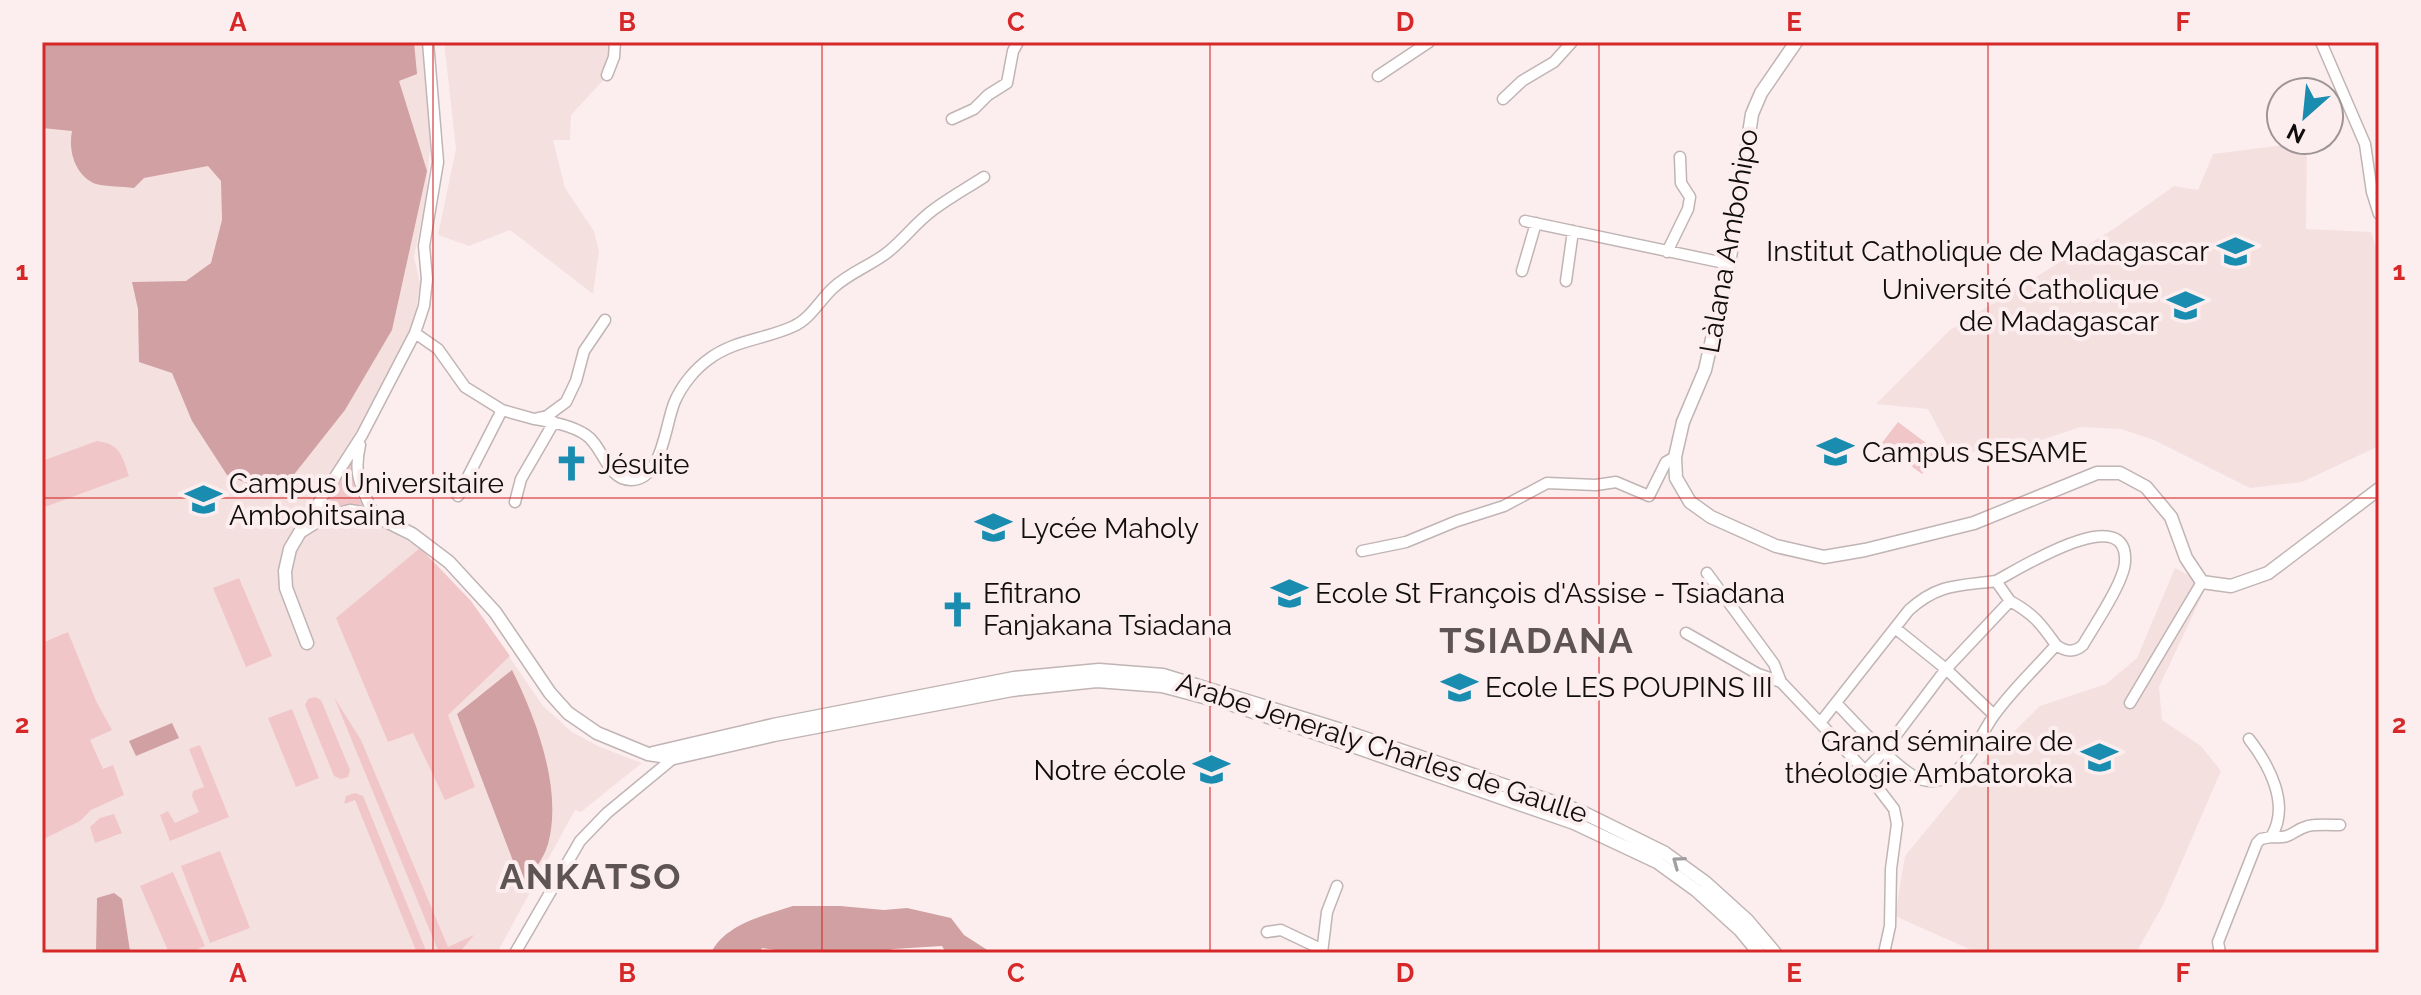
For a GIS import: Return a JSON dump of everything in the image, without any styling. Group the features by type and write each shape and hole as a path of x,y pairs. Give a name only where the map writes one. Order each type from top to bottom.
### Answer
{"street":[{"path":"307,643 286,588 290,549 362,435 415,333 426,292 424,246 438,162 428,42"},
{"path":"607,75 614,57 615,42"},
{"path":"952,119 974,109 1007,83 1013,51 1018,42"},
{"path":"1378,76 1429,42"},
{"path":"1503,99 1522,81 1554,62 1572,42"},
{"name":"Làlana Ambohipo","path":"1796,42 1761,93 1752,114 1729,264 1705,370 1683,422 1675,457 1676,478 1690,502 1711,517 1776,546 1824,557 1974,523 2097,473 2120,473 2146,487 2171,517 2186,558 2202,582"},
{"path":"2321,42 2365,144 2372,192 2379,214"},
{"path":"1667,252 1688,209 1690,197 1681,183 1680,157"},
{"path":"415,333 438,349 465,387 502,410 554,422 586,434 596,442 618,476 629,481 640,479 658,461 675,399 687,380 710,358 745,341 796,326 832,289 884,255 933,209 984,177"},
{"path":"1522,271 1531,222 1729,264"},
{"path":"1566,281 1573,231"},
{"path":"534,419 547,416 566,402 576,381 584,351 605,320"},
{"path":"458,496 502,410"},
{"path":"515,502 521,479 554,422"},
{"path":"362,435 355,465 359,484 374,515"},
{"path":"1362,551 1406,542 1504,506 1547,483 1596,485 1616,482 1649,496 1666,462 1675,457"},
{"path":"2130,703 2202,582 2231,586 2268,573 2379,489"},
{"path":"300,532 322,518 350,511 374,515 412,534 449,562 495,612 550,693 568,713 597,733 648,754"},
{"path":"1820,723 1924,596 1939,588 1996,581 2074,541 2106,536 2117,540 2123,549 2125,563 2121,576 2077,651 2056,645 2036,617 2010,601 1996,581"},
{"path":"1707,573 1774,664 1781,682 1865,771 1894,809 1897,824 1891,869 1890,926 1884,953"},
{"path":"1865,771 1884,751 1946,669 2010,601"},
{"path":"1895,628 1946,669 1994,715"},
{"path":"1686,633 1758,674 1781,682"},
{"path":"1836,703 1884,751 1918,778 1941,779 1965,761 1994,715 2056,645"},
{"name":"Arabe Jeneraly Charles de Gaulle","path":"648,754 773,725 1014,678 1099,670 1163,675 1328,726 1580,811 1665,853 1705,882 1747,920 1775,953"},
{"name":"Arabe Jeneraly Charles de Gaulle","path":"648,754 674,758 774,735 1012,690 1097,681 1162,686 1282,721 1574,823 1657,862 1687,883 1740,930 1759,953"},
{"path":"2249,739 2264,759 2279,801 2276,830 2271,837"},
{"path":"515,953 580,841 607,813 689,744"},
{"path":"2220,953 2218,942 2257,843 2271,837 2292,836 2311,825 2340,825"},
{"path":"1267,932 1281,930 1321,951 1327,912 1337,886"}],"shaded area":[{"name":"Campus Universitaire Ambohitsaina","path":"42,42 422,42 431,135 426,197 414,257 420,283 413,331 392,377 353,437 353,455 368,510 380,525 420,548 471,601 543,706 572,732 642,763 581,812 575,810 497,953 42,953"},
{"path":"42,42 414,42 417,74 399,81 427,171 392,330 345,410 277,496 227,475 192,421 172,373 139,362 138,309 132,282 186,281 211,263 222,220 221,181 208,166 144,178 134,188 100,185 89,180 75,162 71,146 72,131 42,128"},
{"path":"444,42 616,42 611,72 571,115 570,140 553,140 565,188 594,231 599,251 593,294 510,230 469,246 438,235 456,149"},
{"name":"Université Catholique de Madagascar","path":"2265,147 2265,156 2307,156 2306,229 2371,232 2379,256 2379,446 2302,482 2250,488 2154,440 2121,429 2080,427 2018,448 1952,454 1928,409 1876,404 1950,330 2115,228 2174,186 2198,190 2213,154"},
{"path":"1898,422 1938,452 1922,474 1881,444"},
{"path":"97,441 111,445 119,452 129,476 42,508 42,461"},
{"path":"351,463 355,493 364,507 337,505 321,510"},
{"path":"420,548 471,601 510,656 448,715 475,787 445,800 413,733 388,742 336,618"},
{"name":"Grand séminaire de théologie Ambatoroka","path":"2175,568 2207,585 2159,687 2162,720 2201,746 2221,771 2163,905 2137,951 1978,953 1895,916 1905,856 1978,767 2040,706 2106,684 2137,658"},
{"path":"239,578 272,656 246,667 213,588"},
{"path":"68,632 96,701 112,730 90,740 103,769 113,765 124,795 91,810 80,821 42,840 42,643"},
{"path":"512,670 538,732 550,778 552,801 552,823 546,850 523,887 457,714"},
{"path":"315,697 321,700 350,770 348,777 341,779 334,776 305,705 308,699"},
{"path":"334,697 361,740 448,947 474,935 459,953 439,953"},
{"path":"292,709 319,778 296,787 268,718"},
{"path":"172,723 179,738 136,756 129,741"},
{"path":"200,745 229,817 170,841 160,815 168,811 175,823 199,812 193,791 204,787 189,749"},
{"path":"355,793 363,796 427,953 417,953 355,800 344,804 346,796"},
{"path":"114,814 122,833 95,843 90,827 100,818"},
{"path":"220,851 250,928 210,943 181,866"},
{"path":"173,872 205,946 188,953 169,953 140,886"},
{"path":"114,893 122,899 130,951 162,950 163,953 96,953 97,898"},
{"path":"793,906 884,910 907,908 951,918 964,935 992,953 946,953 942,946 878,953 796,953 762,948 759,953 711,953 717,943 736,928"}],"place":[{"name":"Institut Catholique de Madagascar","path":"2235,251"},
{"name":"Université Catholique de Madagascar","path":"2185,305"},
{"name":"Campus SESAME","path":"1836,452"},
{"name":"Jésuite","path":"572,464"},
{"name":"Campus Universitaire Ambohitsaina","path":"203,499"},
{"name":"Lycée Maholy","path":"994,528"},
{"name":"Ecole St François d'Assise - Tsiadana","path":"1289,593"},
{"name":"Efitrano Fanjakana Tsiadana","path":"957,609"},
{"name":"Ecole LES POUPINS III","path":"1459,687"},
{"name":"Grand séminaire de théologie Ambatoroka","path":"2099,757"},
{"name":"Notre école","path":"1212,770"}],"district":[{"name":"TSIADANA","path":"1537,640"},
{"name":"ANKATSO","path":"591,876"}]}
